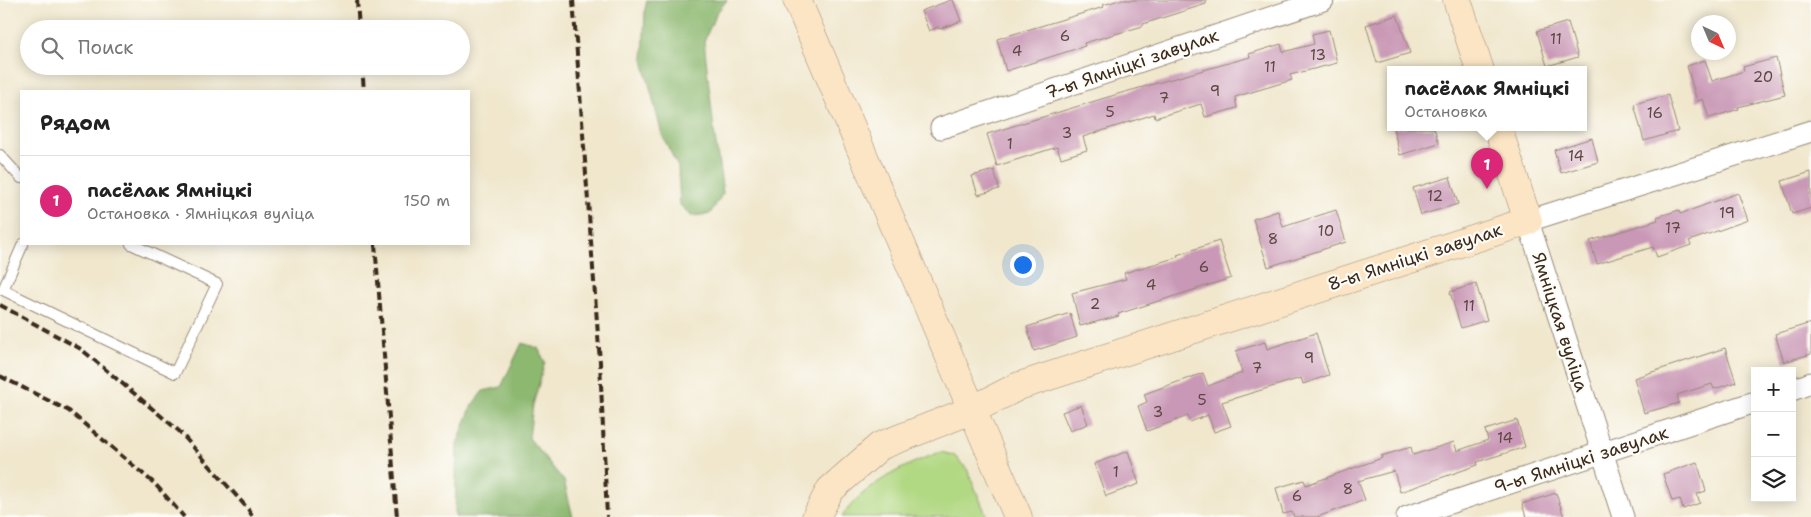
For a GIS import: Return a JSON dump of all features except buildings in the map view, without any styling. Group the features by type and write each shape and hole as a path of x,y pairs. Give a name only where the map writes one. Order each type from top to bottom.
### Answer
{"main road":[{"path":"797,0 1018,517"},
{"path":"1457,0 1479,66"},
{"name":"Ямніцкая вуліца","path":"1499,131 1528,221"},
{"name":"8-ы Ямніцкі завулак","path":"816,517 830,490 880,446 972,410 1019,386 1528,221"}],"street":[{"name":"7-ы Ямніцкі завулак","path":"941,128 1323,0"},
{"name":"8-ы Ямніцкі завулак","path":"1528,221 1811,131"},
{"name":"Ямніцкая вуліца","path":"1528,221 1623,517"},
{"path":"1796,389 1811,383"},
{"name":"9-ы Ямніцкі завулак","path":"1407,517 1751,403"}],"lane":[{"path":"0,155 20,177"},
{"path":"23,245 3,290 176,373 216,284 133,245"}],"green space":[{"path":"647,0 727,0 716,14 704,41 723,193 710,214 691,216 680,205 678,167 662,135 643,60"},
{"path":"522,343 538,348 545,362 533,405 529,438 564,481 573,517 455,517 457,444 472,405 483,391 501,387"},
{"path":"941,452 955,456 967,469 987,517 842,517 861,495 886,477 914,462"}],"railway":[{"path":"357,0 358,20"},
{"path":"573,0 600,362 607,517"},
{"path":"363,75 364,90"},
{"path":"375,245 397,517"},
{"path":"0,305 81,349 179,431 253,517"},
{"path":"0,376 69,411 155,484 184,517"}],"place":[{"name":"пасёлак Ямніцкі","path":"1487,189"}]}
